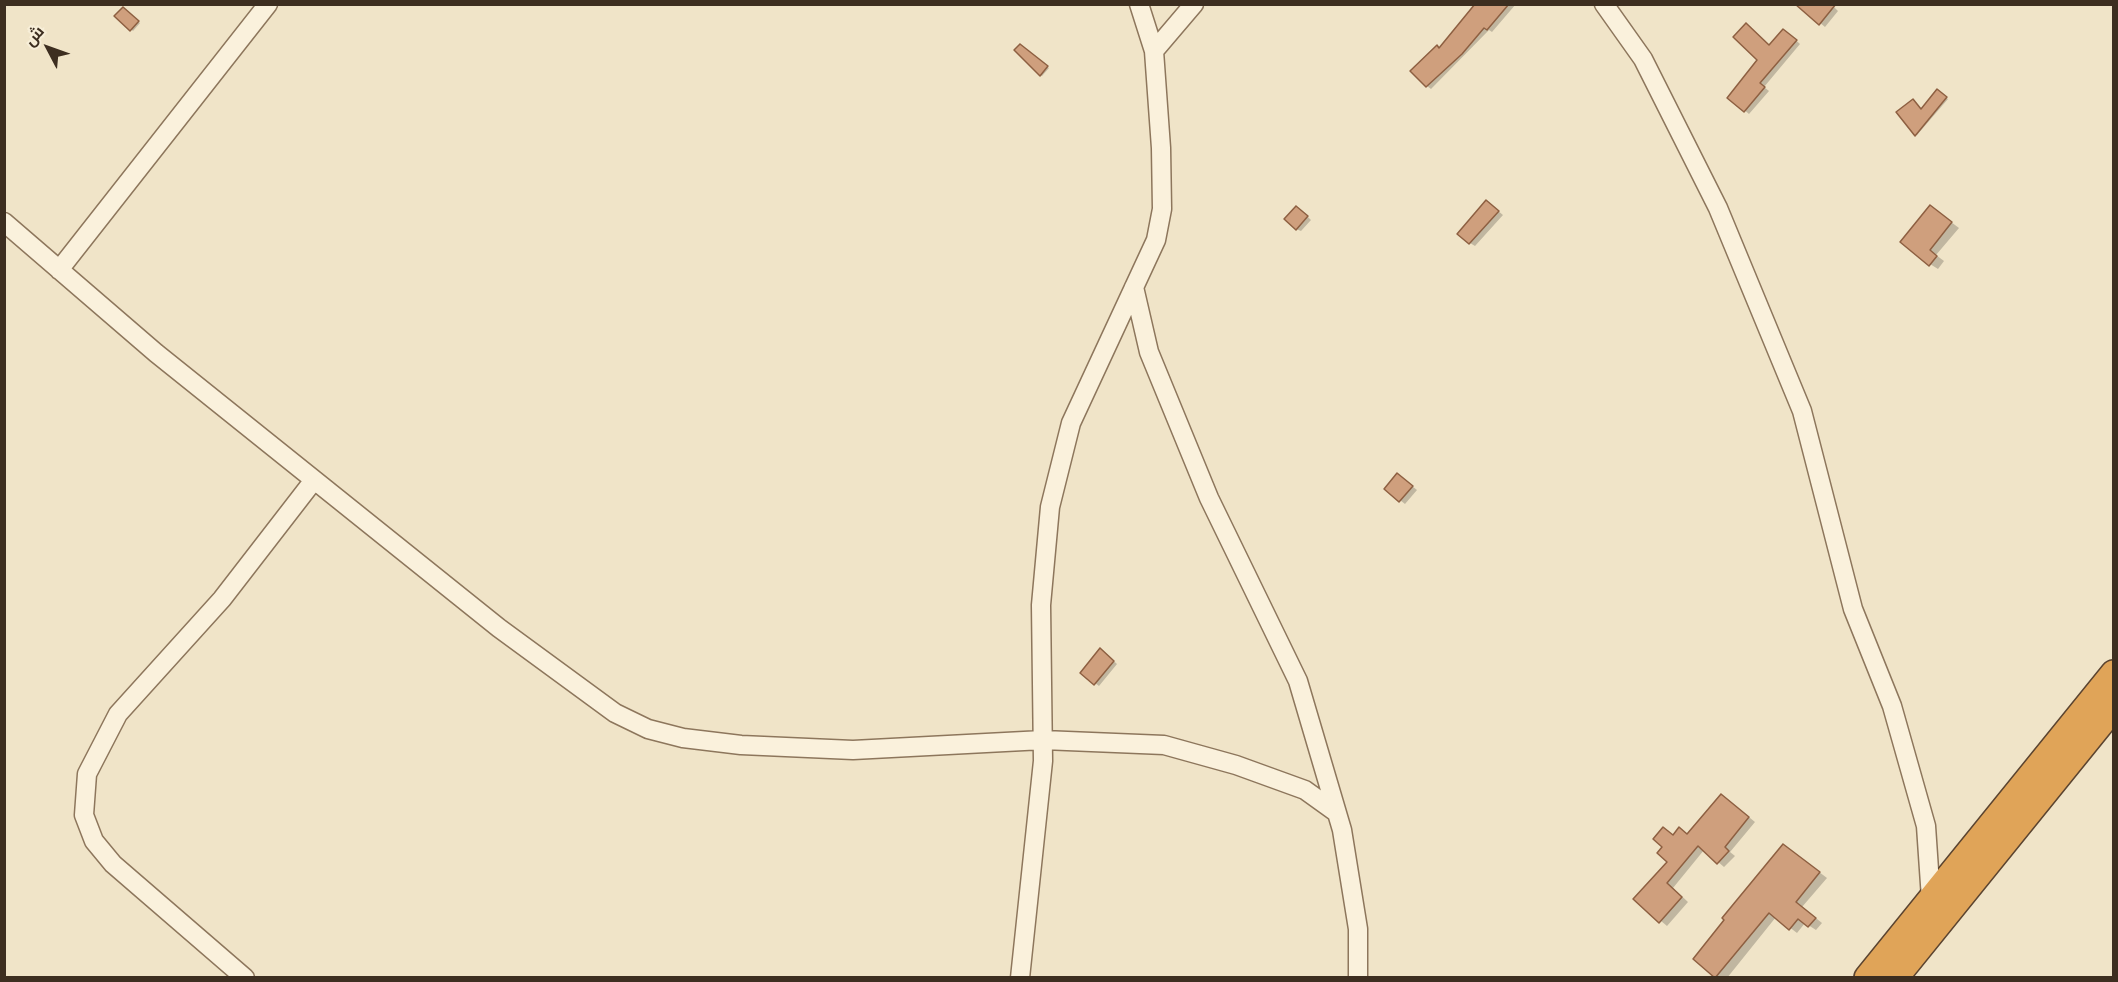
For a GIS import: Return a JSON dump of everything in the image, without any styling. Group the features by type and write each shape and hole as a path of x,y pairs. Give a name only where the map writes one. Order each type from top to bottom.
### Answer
{"highway":[{"path":"1868,978 2114,674"},
{"path":"1894,978 2114,706"}],"street":[{"path":"59,270 268,4"},
{"path":"1020,978 1043,761 1041,605 1054,485 1071,423 1156,240 1162,209 1161,148 1154,51 1139,4"},
{"path":"1154,51 1194,4"},
{"path":"1604,4 1643,59 1718,208 1802,411 1853,609 1892,706 1926,826 1931,899"},
{"path":"4,222 156,353 499,628 615,713 648,729 683,738 741,745 853,750 1043,740 1164,745 1236,765 1305,790 1337,813"},
{"path":"1134,287 1149,352 1209,498 1298,681 1337,813 1358,929 1358,978"},
{"path":"245,978 113,864 94,841 84,815 87,774 118,714 222,599 314,480"}],"building":[{"path":"1475,4 1509,4 1487,30 1484,28 1462,54 1426,87 1410,71 1437,45 1439,48"},
{"path":"1795,4 1836,4 1819,25"},
{"path":"123,7 139,21 130,31 114,16"},
{"path":"1746,23 1769,45 1783,29 1797,40 1760,83 1765,87 1744,112 1727,98 1757,60 1733,37"},
{"path":"1020,44 1048,66 1040,76 1014,50"},
{"path":"1937,89 1947,97 1915,136 1896,112 1913,99 1921,109"},
{"path":"1486,200 1499,211 1469,244 1457,234"},
{"path":"1930,205 1952,222 1930,250 1937,256 1929,266 1900,242"},
{"path":"1296,206 1308,216 1296,230 1284,219"},
{"path":"1397,473 1413,486 1399,502 1384,489"},
{"path":"1100,648 1114,661 1094,685 1080,673"},
{"path":"1721,794 1749,817 1725,847 1729,851 1717,864 1698,846 1667,883 1682,897 1659,923 1633,899 1667,862 1657,853 1662,847 1653,839 1663,827 1673,835 1679,827 1687,834"},
{"path":"1783,844 1820,872 1796,902 1816,918 1808,927 1798,919 1789,930 1769,913 1715,978 1693,959 1724,920 1722,918"}]}
